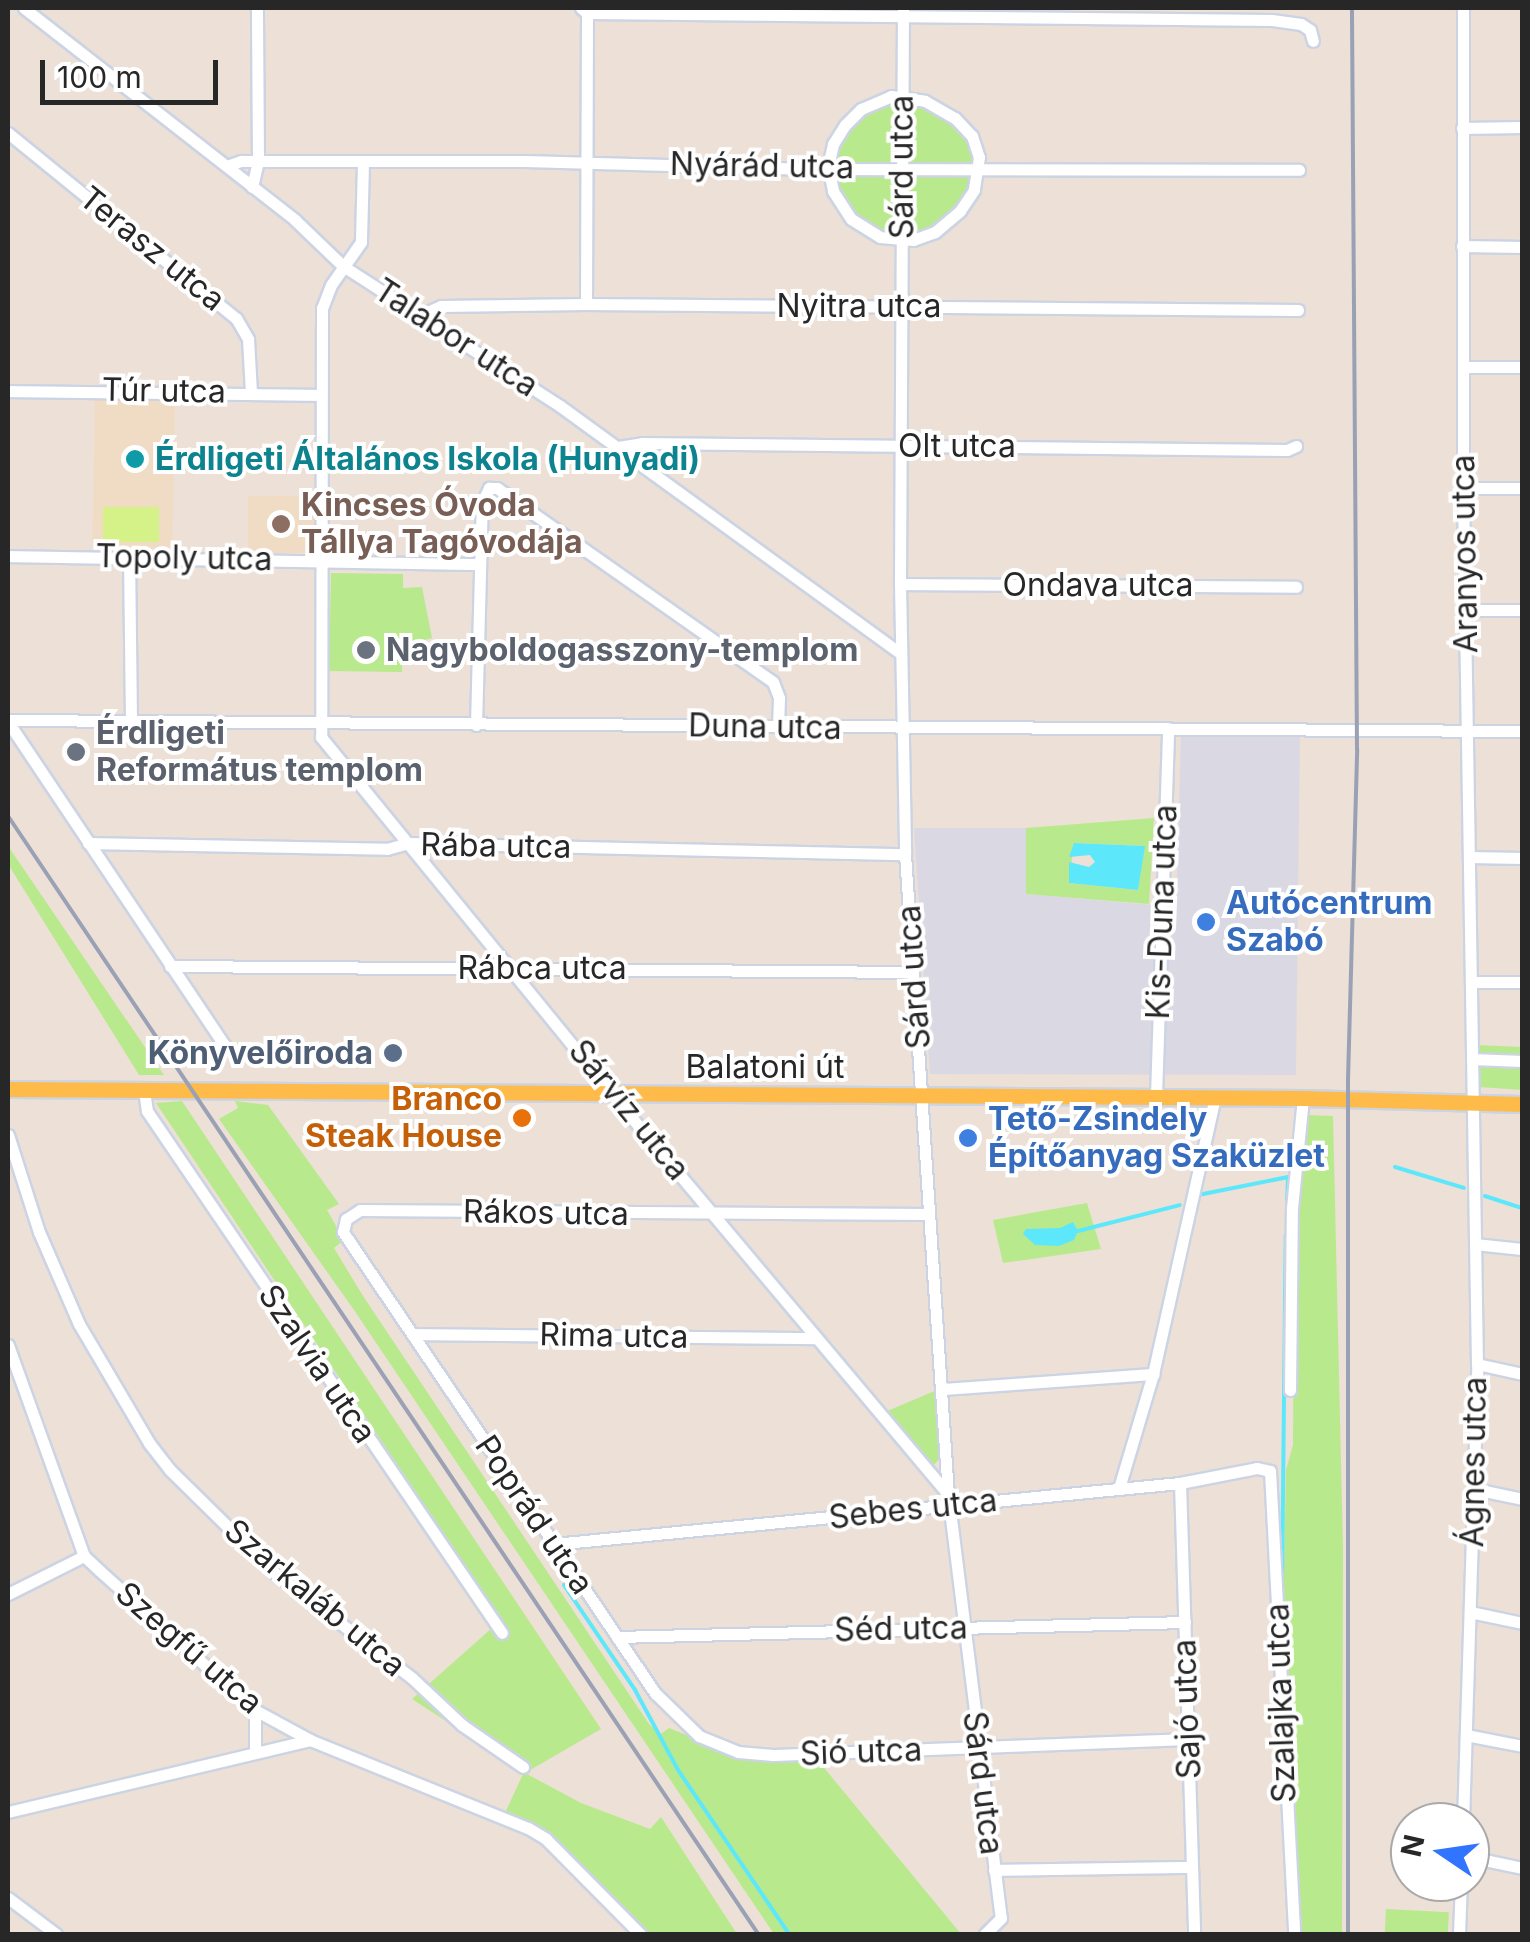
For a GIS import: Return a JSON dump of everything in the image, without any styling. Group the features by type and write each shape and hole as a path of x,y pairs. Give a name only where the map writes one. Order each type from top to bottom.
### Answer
{"main road":[{"name":"Balatoni út","path":"8,1088 1156,1096 1522,1104"}],"street":[{"name":"Talabor utca","path":"24,8 227,166 343,266 423,314 618,447 900,653"},
{"path":"252,187 258,160 258,8"},
{"name":"Aranyos utca","path":"1463,8 1463,488 1472,1101"},
{"path":"586,304 584,10 1272,20 1301,24 1310,30 1314,41"},
{"name":"Sárd utca","path":"904,13 900,730 905,854 949,1499 961,1628 1000,1922 985,1934"},
{"path":"903,96 935,105 961,123 972,136 980,168 974,190 952,219 925,237 902,241 870,232 851,219 838,201 828,166 832,144 852,117 871,103 903,96"},
{"path":"1462,128 1522,127"},
{"name":"Terasz utca","path":"8,133 236,318 248,339 251,392"},
{"name":"Nyárád utca","path":"227,166 258,160 1299,170"},
{"path":"319,720 322,308 343,266 361,242 363,163"},
{"path":"1462,246 1522,246"},
{"name":"Nyitra utca","path":"423,314 441,306 586,304 1298,310"},
{"path":"1464,367 1522,367"},
{"name":"Túr utca","path":"8,391 320,395"},
{"name":"Olt utca","path":"618,447 642,443 1286,450 1296,446"},
{"path":"476,725 482,503 489,488 514,497 774,682 778,726"},
{"path":"1463,488 1522,488"},
{"name":"Topoly utca","path":"8,556 480,564"},
{"path":"129,557 132,720"},
{"name":"Ondava utca","path":"900,584 1296,587"},
{"path":"1466,610 1522,610"},
{"name":"Duna utca","path":"8,721 319,720 900,730 1522,732"},
{"name":"Sárvíz utca","path":"319,720 325,744 949,1499"},
{"path":"8,721 226,1048"},
{"name":"Kis-Duna utca","path":"1156,1096 1168,728"},
{"name":"Rába utca","path":"88,842 387,849 408,843 905,854"},
{"path":"1469,857 1522,858"},
{"name":"Rábca utca","path":"170,966 914,972"},
{"path":"1471,982 1522,982"},
{"path":"1472,1059 1522,1061"},
{"name":"Szalvia utca","path":"144,1090 147,1111 502,1634"},
{"path":"1118,1488 1153,1374 1215,1097"},
{"path":"1290,1390 1292,1208 1303,1098"},
{"name":"Ágnes utca","path":"1464,1802 1477,1364 1472,1101"},
{"name":"Szarkaláb utca","path":"8,1135 39,1232 79,1324 170,1470 276,1574 412,1678 462,1725 523,1767"},
{"name":"Rákos utca","path":"346,1219 360,1210 716,1216 929,1214"},
{"name":"Poprád utca","path":"346,1219 343,1232 347,1240 656,1694 690,1729 725,1748 774,1755"},
{"path":"1475,1244 1522,1250"},
{"name":"Rima utca","path":"412,1334 816,1338"},
{"name":"Szegfű utca","path":"8,1346 84,1556 255,1710 310,1740 528,1828 546,1839 636,1932"},
{"path":"1477,1364 1522,1374"},
{"path":"942,1389 1153,1374"},
{"name":"Sebes utca","path":"554,1544 949,1499 1180,1483 1257,1468 1270,1471"},
{"name":"Szalajka utca","path":"1270,1471 1294,1934"},
{"name":"Sajó utca","path":"1180,1483 1194,1934"},
{"path":"1475,1490 1522,1499"},
{"path":"8,1594 84,1556"},
{"path":"1470,1612 1522,1623"},
{"name":"Séd utca","path":"618,1637 1184,1622"},
{"path":"255,1710 255,1752"},
{"path":"1466,1734 1522,1746"},
{"name":"Sió utca","path":"774,1755 1188,1739"},
{"path":"8,1812 310,1740"},
{"path":"1490,1861 1522,1868"},
{"path":"994,1870 1192,1867"},
{"path":"8,1898 56,1934"},
{"path":"1459,1934 1460,1902"}],"shaded area":[{"path":"95,400 175,401 172,548 92,547"},
{"name":"Kincses Óvoda Tállya Tagóvodája","path":"248,496 314,496 314,553 248,553"},
{"path":"1181,734 1300,735 1296,1075 930,1074 914,828 1026,828 1027,894 1176,907"}],"green space":[{"path":"913,97 972,136 978,180 945,226 891,240 880,237 838,201 833,144 871,103"},
{"path":"103,507 159,507 159,542 103,542"},
{"path":"331,573 403,574 403,588 422,587 432,638 402,646 402,672 329,671"},
{"path":"1154,818 1149,904 1026,894 1026,828","holes":["1074,843 1144,846 1138,890 1069,883"]},
{"path":"8,846 164,1075 139,1075 8,864"},
{"path":"1476,1045 1522,1047 1522,1090 1479,1087"},
{"path":"182,1101 601,1729 525,1773 581,1803 650,1829 661,1817 737,1934 649,1934 550,1836 505,1813 524,1772 412,1699 501,1620 156,1103"},
{"path":"235,1101 268,1105 339,1204 327,1210 344,1240 334,1248 649,1724 661,1734 669,1728 727,1751 816,1758 961,1934 774,1934 354,1310 219,1119 238,1108"},
{"path":"1306,1115 1333,1116 1343,1548 1342,1934 1300,1934 1283,1618 1286,1470 1293,1445 1294,1267"},
{"path":"1087,1203 1101,1249 1003,1263 993,1220"},
{"path":"937,1390 941,1457 933,1466 885,1412"},
{"path":"1386,1909 1449,1912 1448,1934 1385,1933"}],"water":[{"path":"1074,843 1145,846 1138,890 1069,883 1069,862 1089,867 1095,862 1090,855 1069,857"},
{"path":"1073,1222 1078,1231 1074,1240 1059,1246 1035,1245 1023,1234 1026,1229 1060,1228"}],"waterway":[{"path":"913,8 1297,8"},
{"path":"1395,1167 1464,1188"},
{"path":"1198,1195 1288,1177 1287,1200"},
{"path":"1485,1196 1522,1208"},
{"path":"1078,1231 1180,1205"},
{"path":"1282,1590 1286,1235"},
{"path":"564,1585 635,1690 678,1770 789,1934"}],"railway":[{"path":"1348,1934 1348,1079 1357,749 1352,8"},
{"path":"8,816 758,1934"}],"place":[{"name":"Érdligeti Általános Iskola (Hunyadi)","path":"135,459"},
{"name":"Kincses Óvoda Tállya Tagóvodája","path":"281,524"},
{"name":"Nagyboldogasszony-templom","path":"366,650"},
{"name":"Érdligeti Református templom","path":"76,752"},
{"name":"Autócentrum Szabó","path":"1206,922"},
{"name":"Könyvelőiroda","path":"393,1053"},
{"name":"Branco Steak House","path":"522,1118"},
{"name":"Tető-Zsindely Építőanyag Szaküzlet","path":"968,1138"}]}
